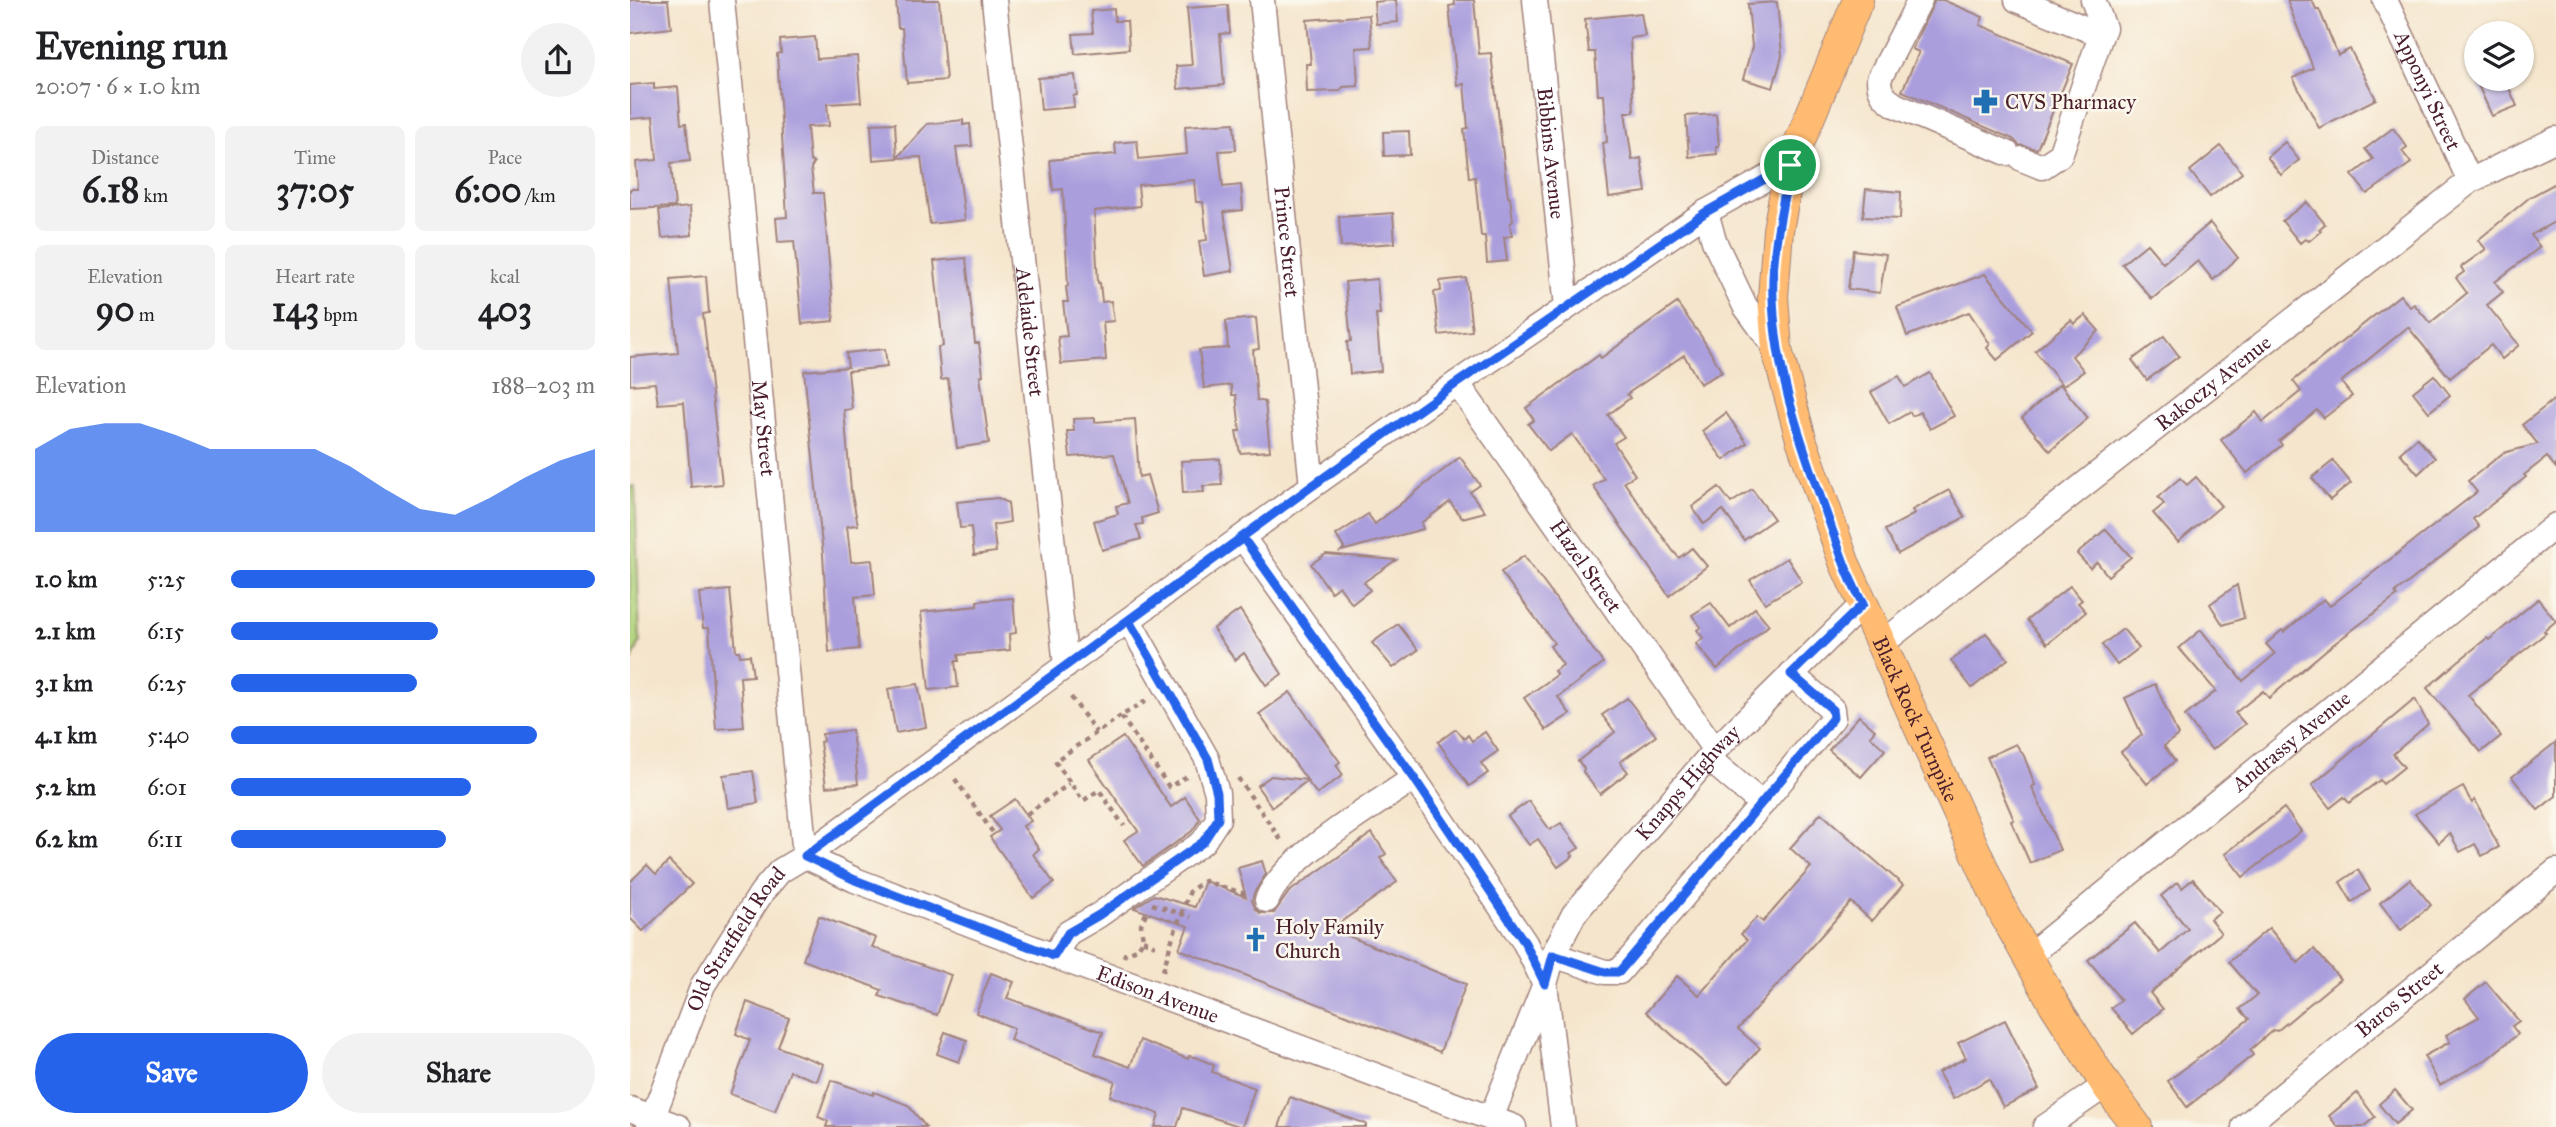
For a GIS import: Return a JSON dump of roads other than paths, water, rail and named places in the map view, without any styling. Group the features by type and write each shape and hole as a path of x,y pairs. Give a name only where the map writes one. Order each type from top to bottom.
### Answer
{"main road":[{"name":"Black Rock Turnpike","path":"1858,0 1790,165 1778,230 1773,296 1777,350 1801,439 1844,562 2004,915 2106,1085 2137,1127"}],"street":[{"name":"May Street","path":"722,0 805,856"},
{"name":"Adelaide Street","path":"994,0 1066,666"},
{"name":"Prince Street","path":"1262,0 1312,486"},
{"name":"Bibbins Avenue","path":"1535,0 1567,307"},
{"path":"1920,0 1879,79 1882,95 1897,106 2042,167 2060,155 2104,28 2092,0"},
{"path":"2017,0 2101,35"},
{"name":"Apponyi Street","path":"2385,0 2470,181"},
{"name":"Rakoczy Avenue","path":"1880,645 2470,181 2556,139"},
{"name":"Old Stratfield Road","path":"644,1117 703,985 762,892 780,871 805,856 1457,383 1706,212 1790,165"},
{"path":"1706,212 1714,241 1745,306 1777,350"},
{"name":"Hazel Street","path":"1457,383 1712,754 1762,804"},
{"name":"Andrassy Avenue","path":"2027,957 2556,525"},
{"path":"1243,538 1414,778 1525,943 1545,984"},
{"name":"Knapps Highway","path":"1503,1123 1553,955 1574,914 1712,754 1863,604"},
{"path":"1054,956 1068,933 1099,915 1203,842 1218,819 1217,793 1208,759 1129,621"},
{"path":"1553,955 1605,972 1619,972 1762,804 1833,718 1832,709 1791,674"},
{"path":"1267,900 1272,887 1296,861 1414,778"},
{"name":"Edison Avenue","path":"805,856 855,880 1503,1123"},
{"name":"Baros Street","path":"2244,1127 2556,871"},
{"name":"Knapps Highway","path":"1545,984 1563,1127"},
{"path":"2045,1127 2106,1085"},
{"path":"644,1117 679,1127"}],"place":[{"name":"CVS Pharmacy","path":"1985,102"},
{"name":"Holy Family Church","path":"1255,939"}]}
